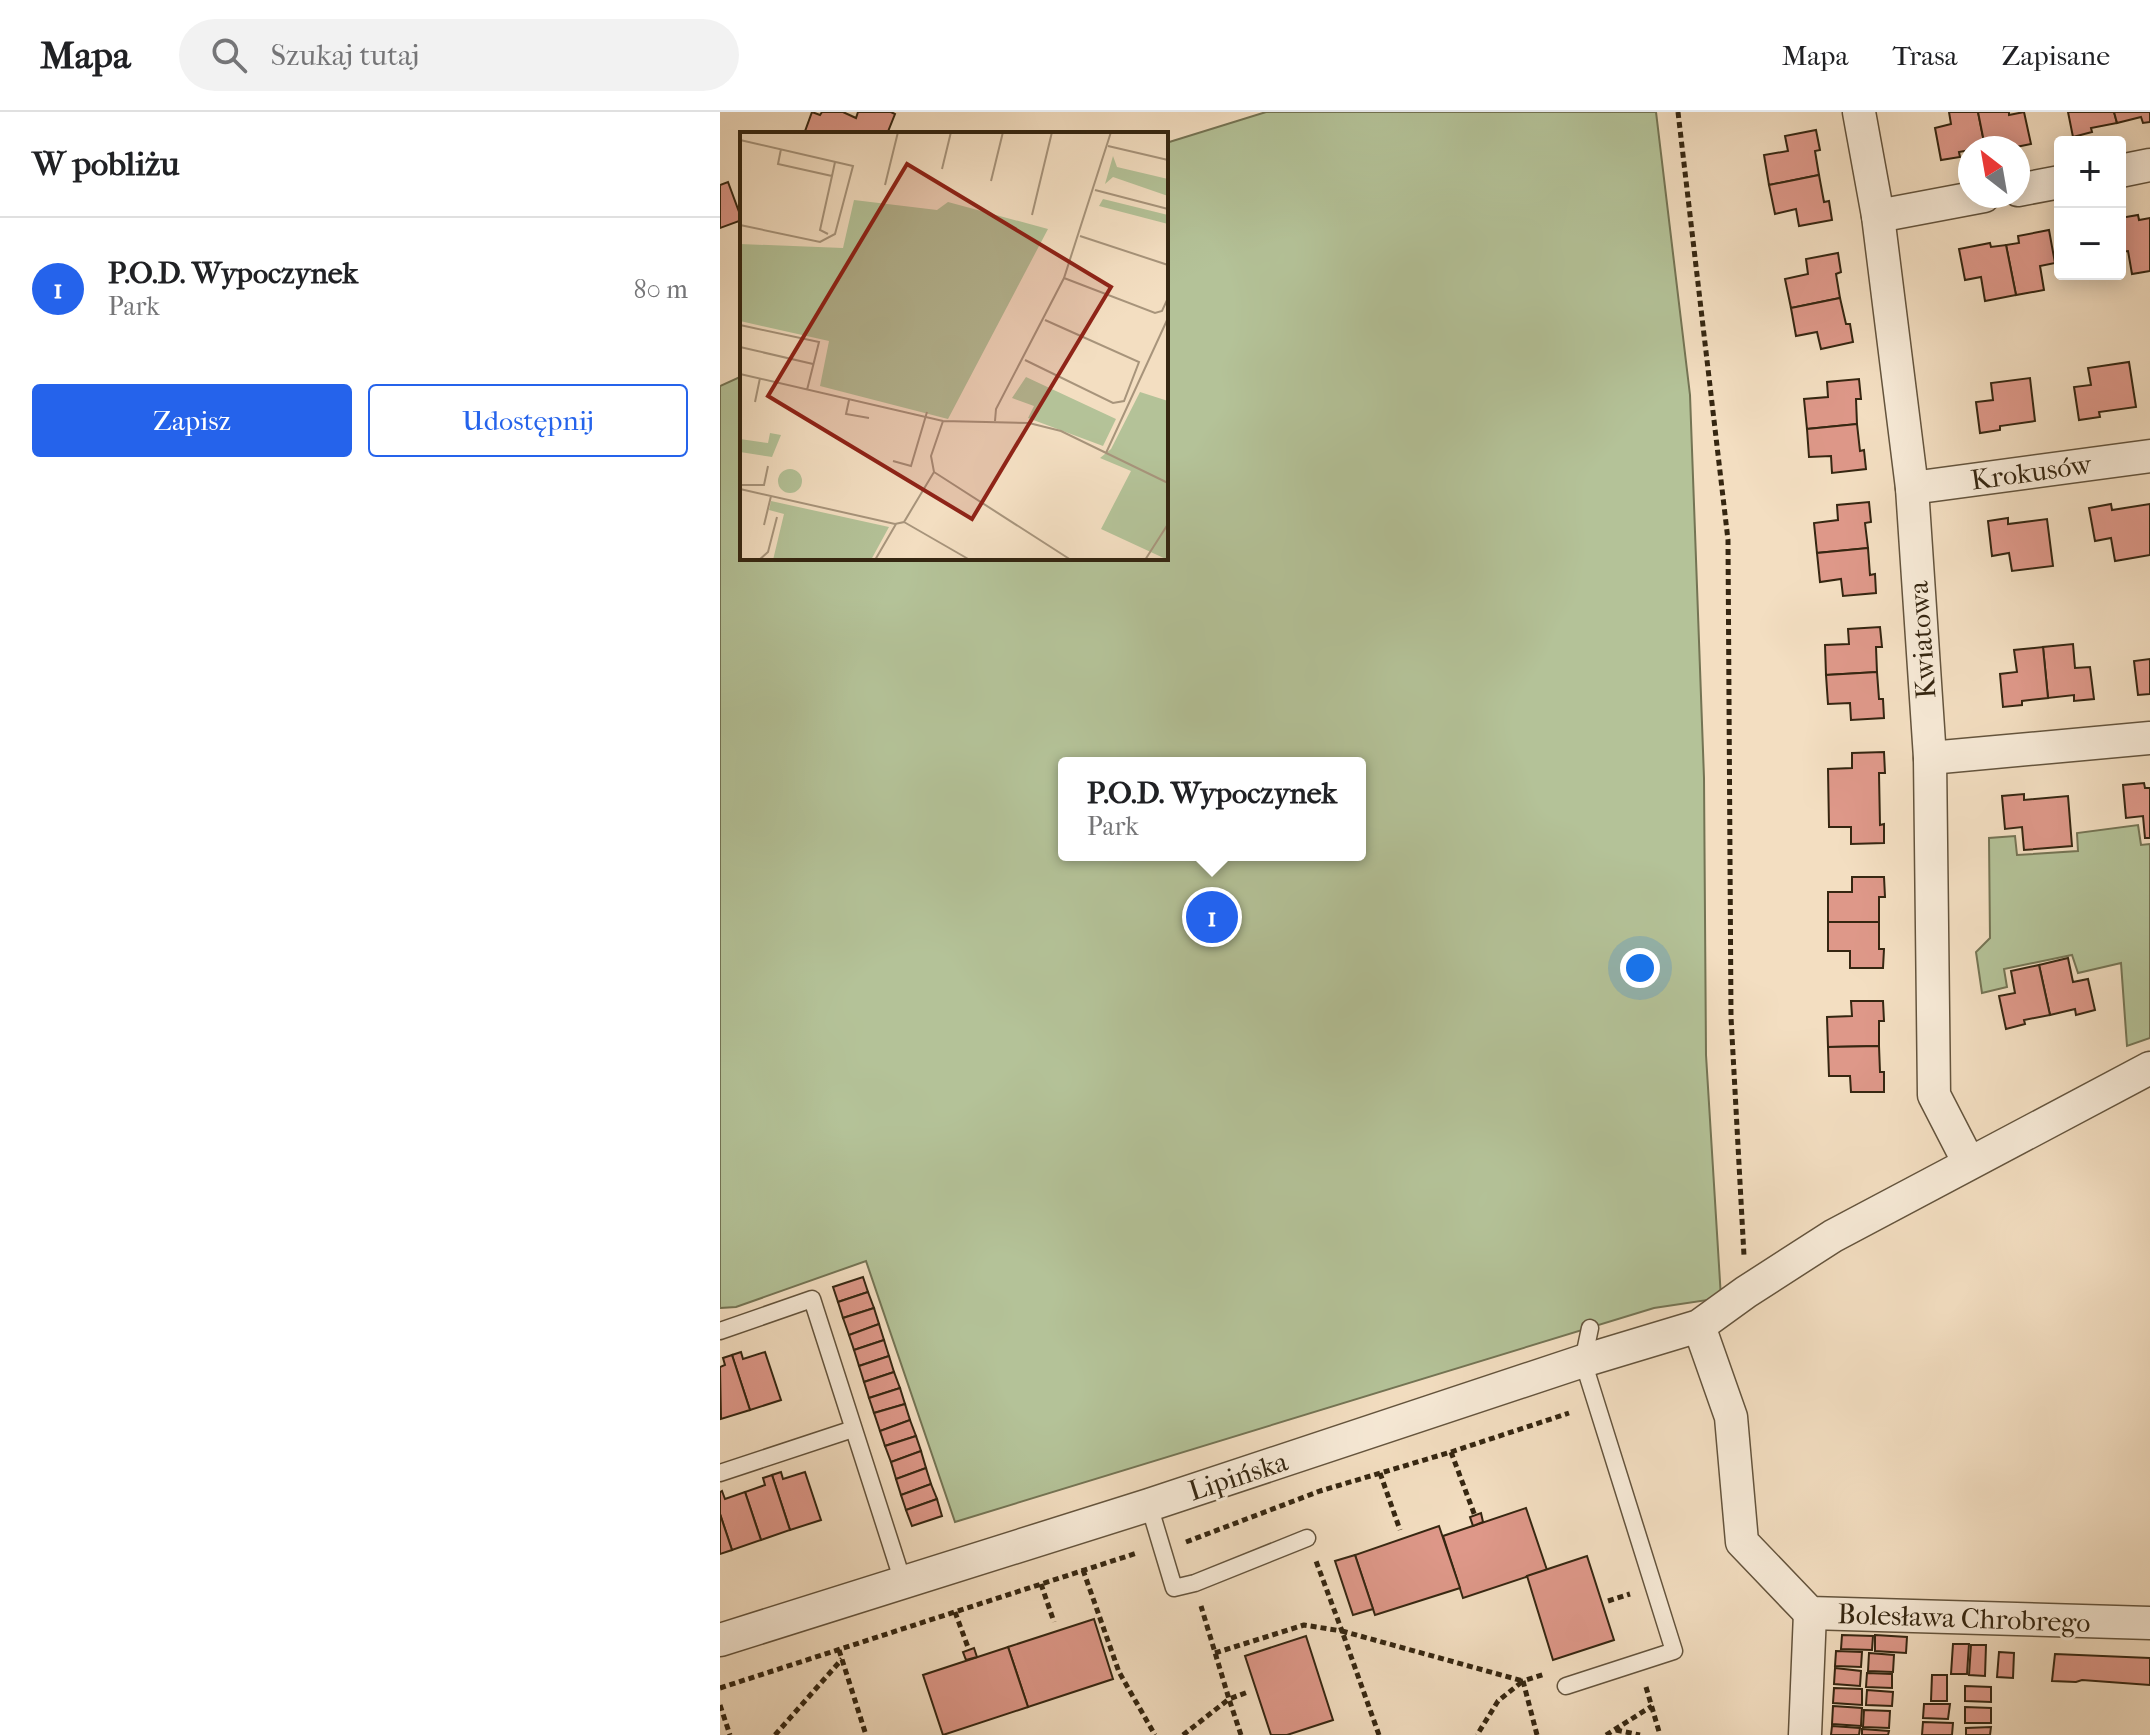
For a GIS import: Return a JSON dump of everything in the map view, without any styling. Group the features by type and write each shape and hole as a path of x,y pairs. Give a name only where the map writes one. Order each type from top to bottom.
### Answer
{"street":[{"name":"Kwiatowa","path":"1859,112 1878,216 1912,488 1930,758 1934,1095 1969,1163"},
{"path":"2126,170 2150,165"},
{"path":"2030,188 2054,183"},
{"path":"1878,216 1958,201"},
{"name":"Krokusów","path":"1912,488 2150,456"},
{"path":"1930,758 2150,738"},
{"name":"Lipińska","path":"720,1640 1149,1505 1583,1361 1699,1326 1833,1236 2150,1068"},
{"name":"Bolesława Chrobrego","path":"1699,1326 1731,1417 1742,1542 1810,1613 2150,1623"},
{"path":"1805,1735 1810,1613"}],"lane":[{"path":"720,1331 812,1299 903,1582"},
{"path":"1566,1686 1674,1651 1583,1361 1590,1328"},
{"path":"720,1473 853,1429"},
{"path":"1149,1505 1174,1588 1195,1583 1307,1538"}],"path":[{"path":"1678,112 1728,540 1731,1017 1746,1292"},
{"path":"1569,1413 1595,1404"},
{"path":"1451,1452 1475,1516"},
{"path":"1380,1473 1400,1530"},
{"path":"1307,1538 1379,1735"},
{"path":"1083,1570 1119,1672 1155,1735"},
{"path":"1195,1583 1241,1735"},
{"path":"1041,1584 1054,1622"},
{"path":"1608,1601 1633,1593 1634,1607"},
{"path":"955,1612 969,1650"},
{"path":"1215,1653 1304,1625 1342,1631 1523,1681"},
{"path":"839,1650 866,1735"},
{"path":"775,1735 842,1659"},
{"path":"1477,1735 1498,1701 1523,1681 1552,1672"},
{"path":"1523,1681 1537,1735"},
{"path":"1183,1735 1229,1699 1248,1692"},
{"path":"720,1705 730,1735"},
{"path":"1606,1735 1652,1706 1660,1735"},
{"path":"1615,1730 1640,1735"}],"green space":[{"path":"1266,112 1656,112 1690,395 1704,778 1706,1055 1721,1298 1654,1308 955,1522 866,1261 736,1307 720,1308 720,386 740,377 740,560 1168,560 1168,142"},
{"path":"2138,825 2141,845 2150,844 2150,1038 2127,1046 2121,963 2078,973 2072,955 2004,969 2007,987 1982,993 1976,952 1990,938 1989,838 2015,836 2017,855 2078,851 2077,833"}],"building":[{"path":"812,112 820,115 822,112 843,112 856,118 858,112 895,114 888,132 805,132"},
{"path":"1949,112 1978,112 1983,136 1958,136 1958,157 1941,160 1935,128 1951,124"},
{"path":"1978,112 2009,112 2009,115 2024,112 2029,136 1983,136"},
{"path":"2068,112 2114,112 2117,123 2091,128 2092,132 2073,136"},
{"path":"2114,112 2150,112 2150,122 2143,123 2141,117 2117,123"},
{"path":"1816,130 1820,150 1815,151 1819,175 1769,185 1764,155 1788,151 1785,136"},
{"path":"1819,175 1824,202 1829,201 1832,220 1799,226 1796,209 1775,214 1769,185"},
{"path":"728,182 740,221 720,228 720,185"},
{"path":"2138,215 2139,220 2150,218 2150,271 2132,274 2126,251 2126,217"},
{"path":"2049,230 2054,263 2040,266 2044,290 2016,295 2006,245 2019,243 2018,236"},
{"path":"1990,243 1991,247 2006,245 2016,295 1985,301 1981,277 1965,280 1959,249"},
{"path":"1838,253 1841,272 1836,274 1840,298 1791,308 1785,279 1808,274 1806,259"},
{"path":"1840,298 1853,342 1821,349 1817,332 1796,336 1791,308"},
{"path":"2129,362 2136,407 2099,412 2100,417 2079,420 2074,387 2091,385 2088,368"},
{"path":"2030,378 2035,421 2000,426 2000,430 1980,433 1976,402 1993,400 1991,383"},
{"path":"1859,379 1861,399 1856,399 1857,424 1807,429 1804,399 1828,397 1827,382"},
{"path":"1857,424 1866,469 1832,473 1831,456 1809,457 1807,429"},
{"path":"1869,502 1871,522 1865,523 1868,548 1817,553 1814,523 1838,520 1837,505"},
{"path":"2111,504 2112,510 2150,504 2150,555 2115,561 2111,538 2095,541 2089,508"},
{"path":"2008,518 2008,524 2047,519 2053,566 2012,571 2009,553 1992,556 1988,521"},
{"path":"1868,548 1870,575 1875,574 1876,593 1843,596 1841,579 1820,582 1817,553"},
{"path":"1880,627 1882,647 1876,647 1877,672 1826,675 1825,645 1849,644 1848,629"},
{"path":"2073,644 2075,668 2090,667 2094,699 2074,701 2074,695 2048,698 2043,647"},
{"path":"2043,647 2048,698 2003,707 2000,674 2017,672 2014,650"},
{"path":"2150,659 2150,694 2138,695 2134,661"},
{"path":"1877,672 1884,718 1851,720 1850,703 1828,704 1826,675"},
{"path":"1884,752 1885,773 1879,773 1880,825 1884,824 1884,843 1851,844 1851,827 1829,827 1828,769 1852,768 1852,753"},
{"path":"2144,783 2145,788 2150,788 2150,838 2145,838 2143,816 2126,818 2123,785"},
{"path":"2024,794 2024,800 2068,796 2072,846 2024,850 2022,827 2005,829 2002,796"},
{"path":"1852,877 1884,877 1885,897 1879,897 1879,922 1828,922 1828,892 1852,892"},
{"path":"1828,922 1879,922 1879,949 1884,949 1883,968 1850,968 1850,951 1828,951"},
{"path":"2068,958 2073,982 2088,979 2095,1010 2076,1015 2075,1009 2050,1015 2039,965"},
{"path":"2039,965 2050,1015 2024,1020 2025,1024 2006,1029 1999,996 2015,993 2011,971"},
{"path":"1851,1001 1883,1001 1884,1021 1879,1021 1879,1046 1828,1047 1827,1017 1852,1016"},
{"path":"1879,1046 1884,1092 1851,1092 1850,1076 1829,1076 1828,1047"},
{"path":"863,1277 868,1292 838,1302 833,1287"},
{"path":"868,1292 874,1308 843,1318 838,1302"},
{"path":"874,1308 879,1324 849,1335 843,1318"},
{"path":"879,1324 884,1340 854,1350 849,1335"},
{"path":"884,1340 889,1356 859,1366 854,1350"},
{"path":"741,1352 743,1359 765,1352 781,1400 750,1410 732,1355"},
{"path":"732,1355 750,1410 721,1419 720,1367 725,1365 723,1358"},
{"path":"889,1356 894,1372 864,1382 859,1366"},
{"path":"894,1372 900,1388 869,1398 864,1382"},
{"path":"900,1388 905,1404 874,1413 869,1398"},
{"path":"905,1404 910,1420 880,1431 874,1413"},
{"path":"910,1420 916,1436 885,1446 880,1431"},
{"path":"916,1436 921,1451 891,1462 885,1446"},
{"path":"921,1451 926,1468 896,1479 891,1462"},
{"path":"926,1468 931,1484 901,1495 896,1479"},
{"path":"781,1472 783,1479 805,1472 821,1520 790,1530 772,1475"},
{"path":"772,1475 790,1530 761,1540 745,1492 765,1485 763,1478"},
{"path":"931,1484 937,1499 906,1510 901,1495"},
{"path":"722,1491 725,1499 745,1492 761,1540 732,1550 720,1514"},
{"path":"937,1499 942,1516 912,1526 906,1510"},
{"path":"1526,1508 1547,1570 1463,1598 1443,1536"},
{"path":"1481,1513 1483,1522 1473,1526 1470,1517"},
{"path":"720,1514 732,1550 720,1554"},
{"path":"1439,1526 1460,1588 1375,1615 1355,1555"},
{"path":"1355,1555 1373,1609 1353,1615 1335,1561"},
{"path":"1587,1556 1614,1640 1553,1660 1527,1576"},
{"path":"1094,1619 1113,1679 1028,1707 1008,1647"},
{"path":"1842,1635 1873,1636 1872,1650 1841,1649"},
{"path":"1875,1635 1907,1637 1906,1653 1875,1651"},
{"path":"1306,1636 1333,1720 1287,1735 1271,1735 1245,1656"},
{"path":"1953,1644 1969,1644 1967,1674 1951,1674"},
{"path":"1971,1645 1986,1645 1985,1676 1969,1675"},
{"path":"1008,1647 1028,1707 943,1735 923,1675"},
{"path":"974,1648 977,1657 966,1660 963,1652"},
{"path":"1836,1651 1862,1652 1861,1667 1835,1666"},
{"path":"1999,1652 2014,1653 2013,1678 1997,1677"},
{"path":"1869,1653 1894,1655 1893,1672 1868,1671"},
{"path":"2055,1654 2150,1658 2150,1685 2052,1681"},
{"path":"1835,1668 1861,1671 1860,1686 1834,1684"},
{"path":"1867,1673 1892,1674 1892,1688 1866,1687"},
{"path":"1932,1675 1947,1675 1947,1701 1931,1701"},
{"path":"1965,1686 1991,1687 1991,1702 1965,1701"},
{"path":"1834,1688 1862,1689 1862,1705 1833,1703"},
{"path":"1867,1690 1893,1692 1892,1706 1866,1705"},
{"path":"1924,1704 1950,1704 1948,1719 1923,1718"},
{"path":"1833,1706 1862,1708 1861,1726 1832,1724"},
{"path":"1965,1707 1991,1708 1991,1723 1965,1723"},
{"path":"1864,1710 1890,1711 1889,1728 1863,1727"},
{"path":"1923,1722 1953,1723 1952,1735 1922,1735"},
{"path":"1832,1726 1860,1728 1859,1735 1831,1735"},
{"path":"1991,1727 1990,1735 1966,1735 1966,1728"},
{"path":"1862,1729 1889,1731 1888,1735 1862,1735"}],"place":[{"name":"P.O.D. Wypoczynek","path":"1212,917"}]}
